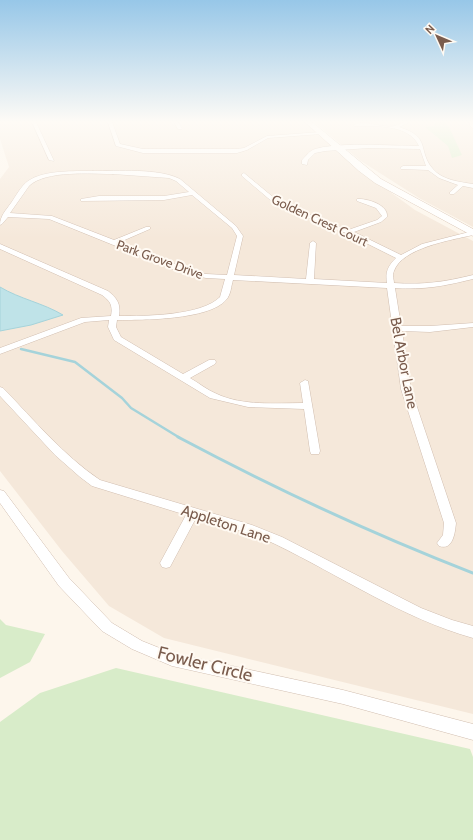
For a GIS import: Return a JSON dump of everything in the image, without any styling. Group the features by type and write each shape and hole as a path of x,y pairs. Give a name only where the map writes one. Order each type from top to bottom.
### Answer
{"main road":[{"path":"353,161 378,180 473,233"}],"street":[{"path":"426,161 429,168 440,177 473,186"},
{"path":"403,168 429,168"},
{"path":"0,223 31,182 42,176 56,173 165,175 178,180 193,192 239,232 240,240 230,278 222,300 215,305 205,309 160,318 93,319 80,322 0,351"},
{"name":"Golden Crest Court","path":"244,175 277,203 348,232 400,257"},
{"path":"452,193 462,184"},
{"path":"83,200 100,198 157,198 193,192"},
{"path":"348,232 379,222 385,216 384,212 379,208 359,200"},
{"name":"Park Grove Drive","path":"6,215 50,217 188,272 206,276 429,287 448,284 473,277"},
{"path":"115,242 148,228"},
{"name":"Bel Arbor Lane","path":"443,543 449,536 450,523 406,389 388,277 390,270 400,257 417,248 473,233"},
{"path":"310,282 313,243"},
{"path":"0,246 105,293 116,305 116,313 112,327 117,338 213,396 240,404 254,406 308,406"},
{"path":"397,328 430,329 473,325"},
{"path":"183,378 212,362"},
{"path":"305,383 314,452"},
{"name":"Appleton Lane","path":"0,390 60,454 86,477 109,488 245,528 278,540 416,612 439,622 473,632"},
{"name":"Fowler Circle","path":"0,494 64,582 107,627 137,645 172,659 330,694 473,732"},
{"path":"166,562 193,513"}],"shaded area":[{"path":"7,161 351,161 367,175 415,210 473,241 473,714 164,638 109,606 62,551 0,471 0,179 9,167"},
{"path":"361,161 473,161 473,227 419,198"}],"green space":[{"path":"0,619 6,625 45,634 30,662 0,678"},
{"path":"116,668 470,749 473,757 473,840 0,840 0,722 40,693"}],"water":[{"path":"0,287 15,295 48,307 63,315 31,325 0,331"}],"waterway":[{"path":"21,349 75,362 122,398 131,408 180,438"},
{"path":"178,437 324,510 473,573"}]}
